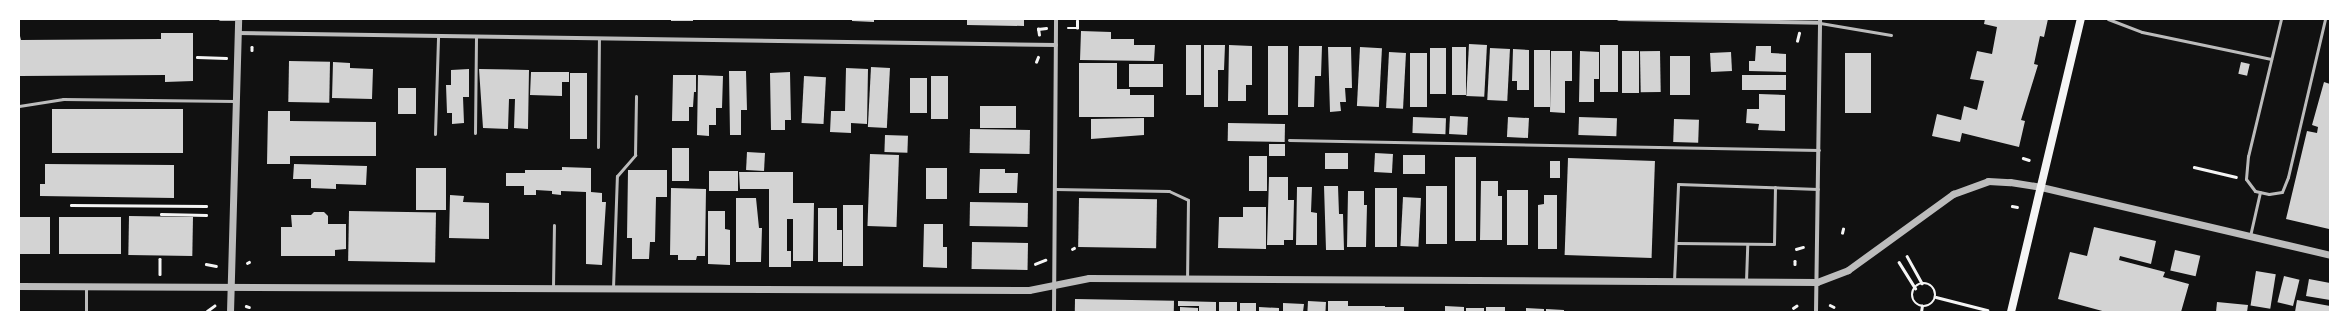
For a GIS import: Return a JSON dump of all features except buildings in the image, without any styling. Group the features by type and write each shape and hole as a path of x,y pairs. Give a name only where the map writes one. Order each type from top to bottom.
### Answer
{"main road":[{"path":"2011,312 2081,19"}],"street":[{"path":"230,312 238,19"},
{"path":"1054,312 1056,19"},
{"path":"1619,19 1820,21 1816,312"},
{"path":"237,33 1056,45"},
{"path":"19,286 612,290 1029,290 1089,278 1817,282 1848,270 1954,194 1988,181 2010,182 2041,187 2330,255"}],"lane":[{"path":"220,19 238,19"},
{"path":"2108,19 2142,32 2271,59"},
{"path":"2281,19 2248,156 2246,180 2255,191 2260,192 2282,192 2288,177 2325,19"},
{"path":"1820,21 1891,35"},
{"path":"435,134 438,36"},
{"path":"475,133 476,36"},
{"path":"598,147 599,38"},
{"path":"612,290 617,176 635,154 636,96"},
{"path":"19,106 63,100 235,101"},
{"path":"1289,140 1819,150"},
{"path":"1674,281 1677,243 1678,184 1818,189"},
{"path":"1677,243 1774,244 1775,187"},
{"path":"1055,189 1169,191 1188,200 1187,278"},
{"path":"2250,236 2260,192"},
{"path":"553,289 554,225"},
{"path":"1746,281 1747,244"},
{"path":"86,286 86,312"}],"path":[{"path":"1068,28 1077,28 1077,21"},
{"path":"1039,35 1038,29 1046,28"},
{"path":"1797,41 1799,34"},
{"path":"197,57 221,58"},
{"path":"1036,62 1038,57"},
{"path":"2023,158 2029,160"},
{"path":"2194,167 2246,180"},
{"path":"71,205 76,203 206,206"},
{"path":"2012,206 2017,207"},
{"path":"161,214 206,214"},
{"path":"1796,249 1803,246"},
{"path":"1899,262 1915,288 1913,299 1922,306 1932,304 1936,297 1933,286 1922,283 1907,256"},
{"path":"160,259 160,270"},
{"path":"1034,264 1045,259"},
{"path":"206,264 216,266"},
{"path":"1915,288 1922,283"},
{"path":"1936,297 1987,310"},
{"path":"207,311 214,306"},
{"path":"1830,306 1834,307"},
{"path":"1921,312 1922,306"}]}
